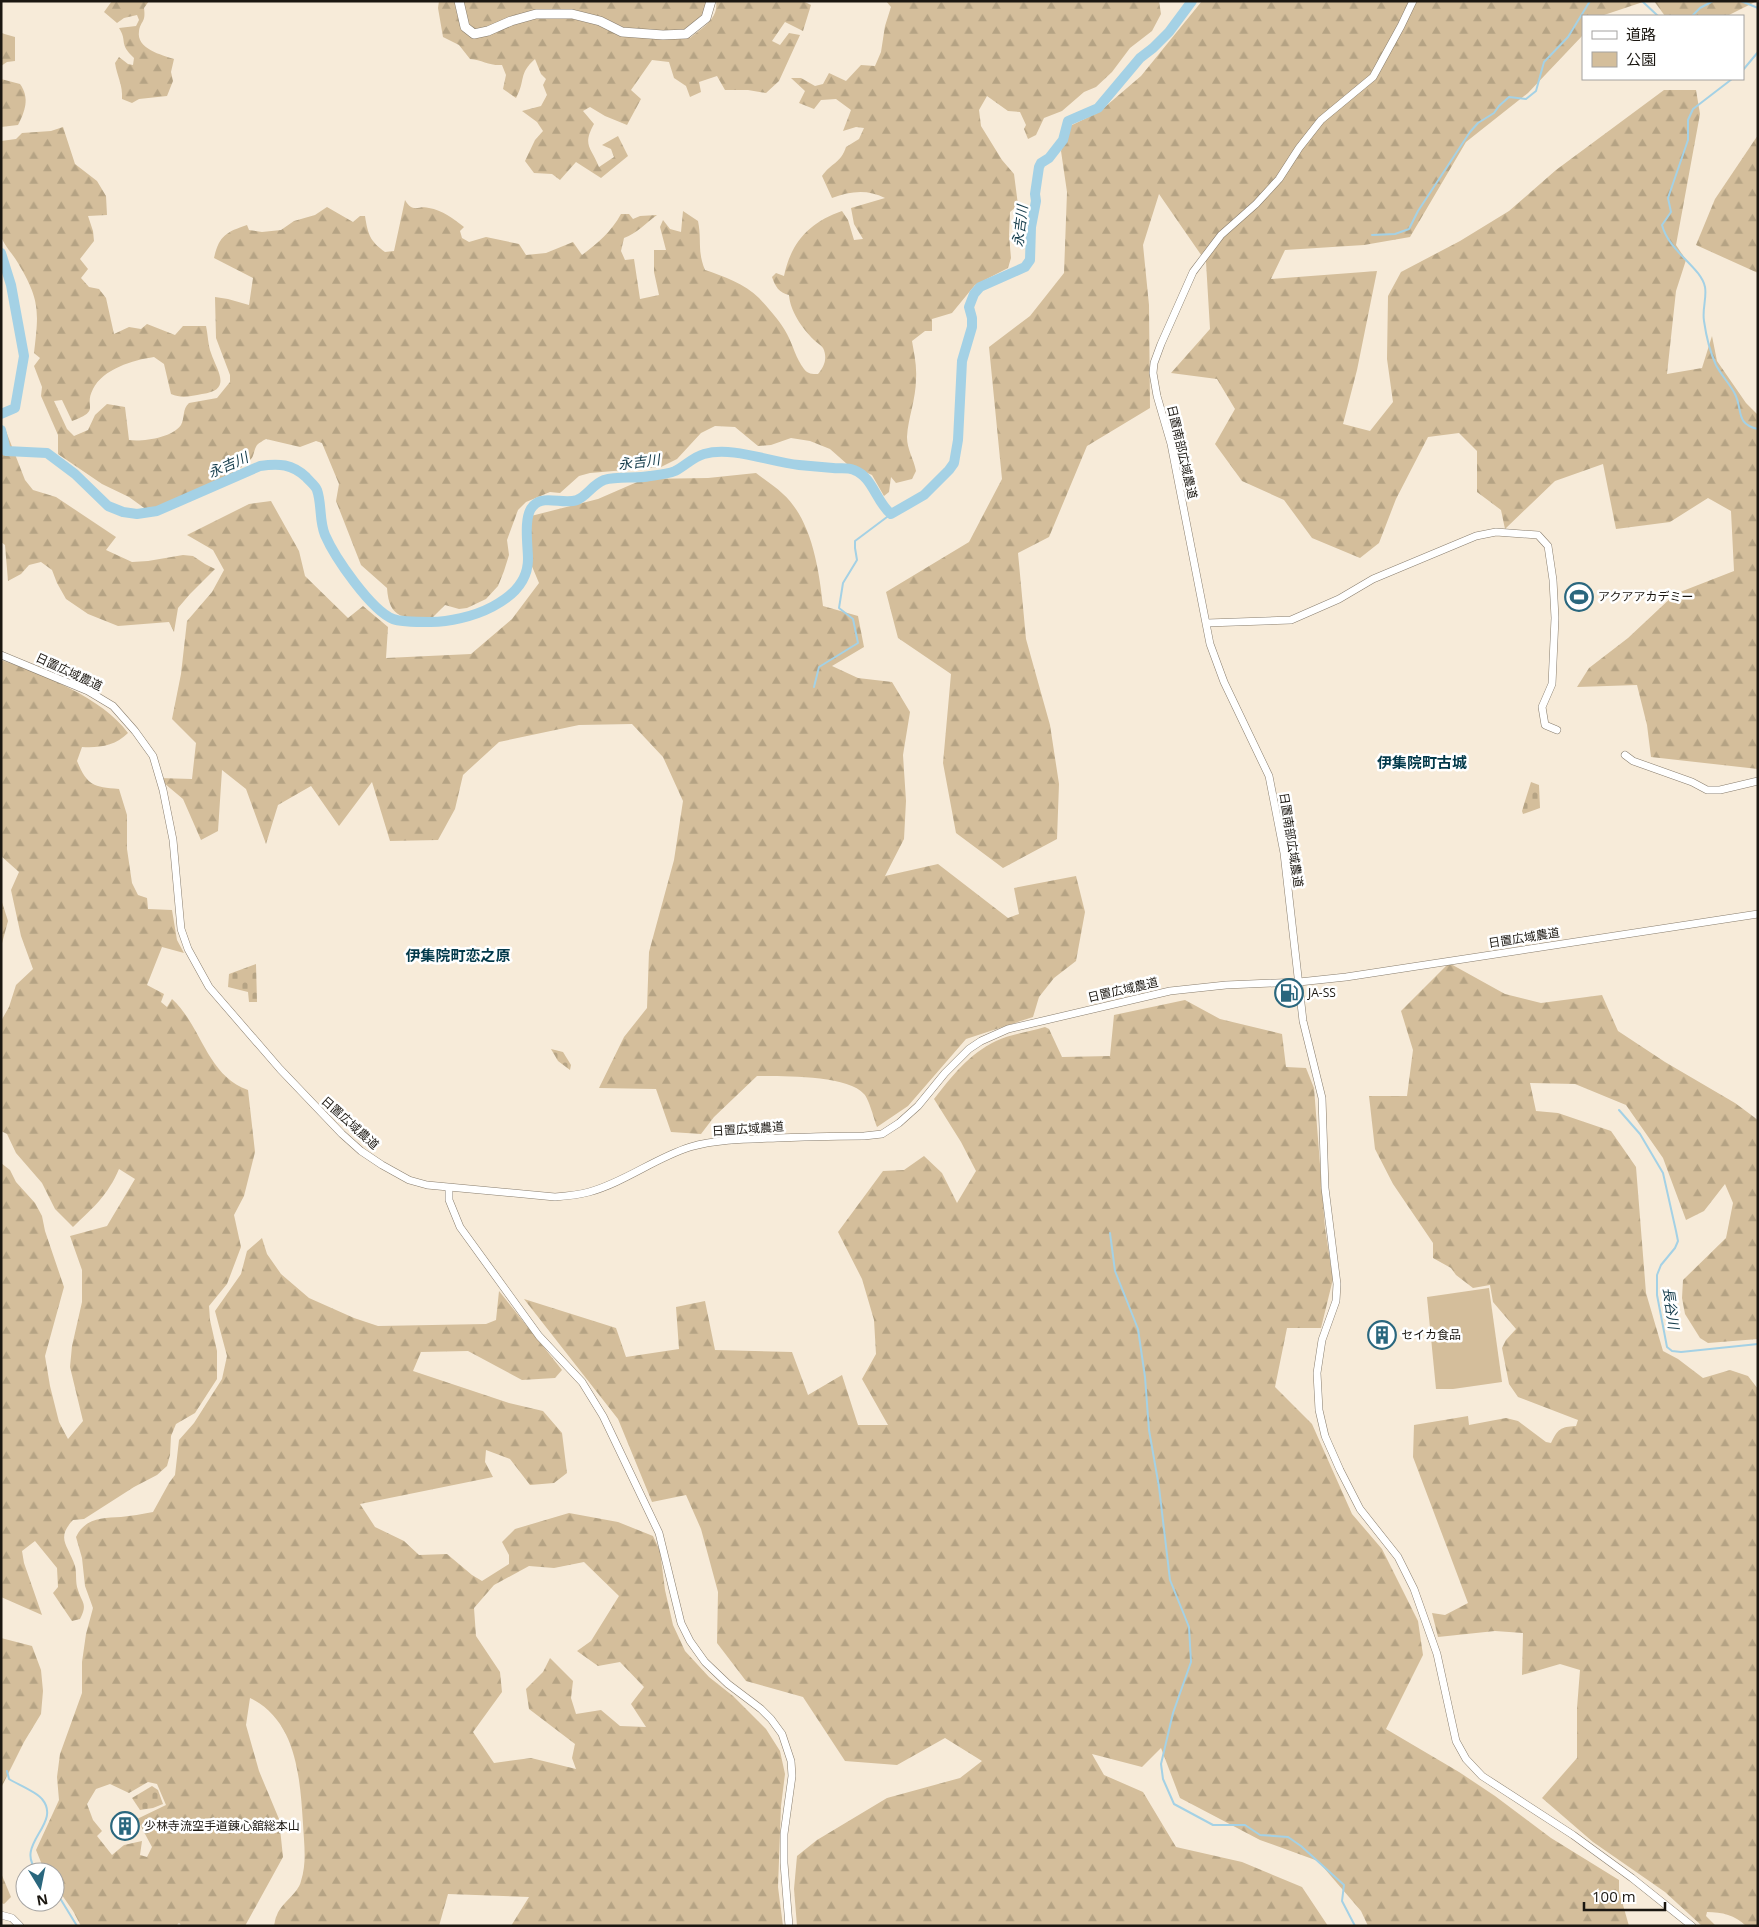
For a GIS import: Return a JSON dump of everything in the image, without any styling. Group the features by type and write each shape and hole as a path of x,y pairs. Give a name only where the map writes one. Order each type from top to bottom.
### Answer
{"main road":[{"path":"459,1 465,27 474,34 536,14 572,14 600,21 622,32 663,36 686,34 706,18 711,1"}],"street":[{"name":"日置南部広域農道","path":"1413,1 1373,77 1321,120 1299,148 1279,179 1256,204 1221,235 1193,272 1154,363 1153,373 1157,396 1171,444 1210,644 1224,682 1269,776 1284,853 1304,1033 1322,1098 1325,1188 1337,1284 1336,1300 1322,1340 1317,1373 1319,1410 1328,1444 1360,1509 1398,1557 1412,1582 1437,1654 1456,1741 1466,1759 1482,1776 1580,1840 1632,1878 1692,1926"},
{"path":"1206,623 1291,620 1339,599 1373,579 1476,536 1496,532 1538,536 1548,546 1553,580 1555,618 1552,684 1543,704 1543,716 1546,725 1557,730"},
{"name":"日置広域農道","path":"1,655 88,691 113,706 135,731 153,756 163,790 173,840 181,928 188,950 209,986 316,1108 361,1151 409,1180 427,1185 555,1197 573,1195 612,1184 688,1148 712,1142 882,1134 899,1124 910,1114 945,1072 969,1049 995,1034 1008,1029 1170,991 1226,984 1299,982 1425,966 1758,914"},
{"path":"1625,755 1707,790 1720,790 1758,781"},
{"path":"449,1188 449,1200 460,1227 539,1336 582,1382 602,1416 660,1533 681,1623 690,1641 704,1662 728,1684 761,1709 782,1734 791,1761 792,1776 784,1834 784,1863 789,1926"},
{"path":"1,1915 12,1918 20,1926"}],"green space":[{"path":"112,1 149,1 144,8 144,19 140,27 139,37 146,47 174,59 171,72 173,81 167,96 139,99 132,103 122,99 121,85 115,63 119,57 128,64 133,65 134,58 126,49 119,28 136,26 139,20 137,15 124,18 117,23 104,12"},
{"path":"439,1 709,1 709,9 689,31 690,38 712,18 715,13 716,1 803,1 811,5 803,31 785,22 772,41 780,45 789,33 800,35 779,81 766,93 748,90 725,90 717,76 699,82 701,92 690,97 686,86 674,78 669,62 652,60 631,90 641,99 627,125 605,116 590,107 583,111 594,124 590,131 588,142 599,167 614,157 611,149 602,145 618,136 628,156 601,178 576,162 560,180 552,174 534,173 525,161 535,140 543,131 537,122 522,111 541,106 547,95 543,85 546,79 541,74 535,59 524,73 516,98 503,89 506,75 502,65 470,59 459,45 443,37 438,8"},
{"path":"886,1 1159,1 1161,14 1152,31 1130,48 1112,72 1096,87 1084,92 1062,111 1044,118 1036,135 1028,139 1024,129 1026,125 1020,112 1008,111 987,96 979,110 981,126 1002,160 1014,174 1018,205 1010,212 1011,258 1008,268 975,285 952,313 932,319 932,331 925,331 912,341 916,364 916,386 907,437 916,471 912,479 896,483 891,477 889,492 884,496 872,475 847,464 830,449 810,441 791,438 771,445 758,446 735,427 715,426 701,433 677,459 661,467 590,473 579,476 560,493 550,492 526,502 518,510 507,540 509,555 498,586 486,599 467,608 459,609 445,605 431,619 422,619 406,617 395,612 388,598 387,588 361,565 336,501 339,484 322,443 316,441 300,447 266,439 257,445 253,456 244,466 218,481 185,496 147,510 129,497 102,484 58,454 58,435 41,396 42,387 34,366 40,358 34,353 37,316 34,297 25,276 1,236 1,141 16,139 22,133 51,131 63,127 75,164 97,181 106,196 107,215 88,216 94,241 80,259 88,269 81,278 89,287 99,289 106,298 114,334 129,327 141,329 147,324 175,335 183,326 206,326 210,350 219,373 220,384 212,392 183,397 171,394 164,364 154,357 128,363 111,371 98,382 90,395 90,408 87,414 72,421 62,400 54,401 67,429 74,436 88,430 95,415 107,404 125,407 129,440 149,440 164,436 181,425 185,408 189,403 217,398 230,382 230,375 216,338 215,297 249,305 253,278 214,258 218,245 224,236 247,225 249,230 262,232 281,230 294,221 315,215 327,207 353,222 360,216 365,216 373,241 385,252 394,251 405,200 413,208 425,207 434,209 452,218 464,227 460,231 462,238 469,242 486,237 519,244 526,255 546,253 573,242 582,255 604,237 621,214 629,214 633,219 640,216 657,215 637,231 624,238 621,251 625,260 634,259 640,299 659,295 654,272 654,250 666,250 660,227 663,220 670,229 681,232 683,211 698,221 700,251 705,270 741,285 759,298 784,329 804,369 807,372 818,374 825,362 823,348 801,325 794,313 789,295 778,289 772,277 776,273 784,276 787,264 797,243 811,227 842,211 848,220 854,240 863,239 854,224 851,208 885,198 872,193 859,192 832,198 822,176 839,160 846,147 859,139 864,128 856,127 843,131 851,110 836,99 821,100 814,109 799,103 805,91 791,78 801,78 815,86 823,84 829,73 846,81 861,65 875,66 881,52 885,26 891,7"},
{"path":"1202,1 1646,1 1604,15 1582,15 1582,36 1528,93 1466,142 1410,237 1364,245 1285,250 1271,279 1377,271 1357,370 1343,424 1370,431 1393,402 1387,359 1388,296 1401,272 1460,241 1509,211 1556,170 1664,90 1696,90 1700,114 1676,245 1686,260 1676,291 1667,374 1702,368 1712,336 1717,361 1746,403 1758,415 1758,769 1651,757 1647,725 1637,685 1577,687 1589,668 1628,638 1675,594 1734,571 1731,511 1708,498 1670,522 1616,529 1603,464 1555,481 1505,529 1501,510 1477,492 1477,451 1459,433 1428,437 1396,499 1379,543 1360,558 1312,538 1284,500 1242,481 1215,444 1235,409 1217,379 1171,373 1210,329 1206,262 1159,194 1143,245 1149,305 1150,408 1087,446 1049,537 1018,553 1026,639 1050,725 1059,784 1057,839 1003,868 956,833 943,763 951,674 898,638 886,592 969,542 1002,479 989,347 1030,316 1064,273 1067,192 1061,151 1070,126 1099,112 1141,76"},
{"path":"1654,1 1757,1 1729,15 1664,15"},
{"path":"1,33 15,37 15,61 7,62 1,66"},
{"path":"1,79 20,84 25,94 23,115 18,125 1,127"},
{"path":"1758,135 1758,273 1696,245 1715,199"},
{"path":"1,426 4,426 25,480 33,490 56,497 116,537 106,550 132,562 183,555 193,556 215,569 178,608 174,632 169,622 118,626 88,614 66,599 52,570 41,562 29,565 21,574 8,581 5,545 1,542"},
{"path":"756,473 783,494 801,517 816,562 823,606 858,616 864,647 832,666 858,678 892,682 910,712 903,755 906,801 904,839 885,876 938,864 1008,918 1019,914 1014,888 1076,876 1085,912 1076,961 1054,978 1039,997 1033,1017 966,1039 908,1106 877,1127 870,1105 864,1094 844,1083 830,1080 757,1076 714,1117 701,1134 671,1132 656,1089 599,1088 624,1037 647,1008 649,952 674,860 683,801 663,757 632,724 579,725 499,742 463,775 455,809 438,840 390,841 372,782 339,826 311,786 278,805 266,844 246,789 222,770 218,831 201,840 183,799 158,778 192,779 196,743 172,719 181,674 187,621 212,592 224,570 213,550 187,535 249,504 271,501 299,551 305,576 348,618 363,606 388,627 386,658 471,654 512,619 539,583 523,545 531,516 598,499 644,479 708,478"},
{"path":"1,660 35,672 88,698 117,720 128,733 118,741 106,745 82,747 77,761 84,775 92,783 97,786 119,789 127,815 127,849 132,883 138,895 147,898 148,909 172,910 177,940 184,953 162,947 147,985 164,994 161,1002 167,1007 172,999 191,1022 213,1062 234,1083 248,1090 255,1152 244,1196 234,1215 241,1247 227,1284 209,1306 217,1351 217,1379 195,1413 176,1424 171,1436 170,1455 167,1466 157,1475 134,1487 84,1519 73,1520 65,1532 65,1543 75,1566 77,1587 84,1604 84,1610 80,1619 72,1621 53,1593 58,1587 57,1568 35,1541 22,1551 24,1563 42,1615 1,1597 1,1163 10,1170 16,1182 35,1203 42,1216 45,1231 64,1287 45,1356 59,1422 68,1439 83,1421 70,1367 72,1346 82,1302 82,1270 70,1236 107,1226 135,1179 119,1169 105,1194 73,1227 55,1209 42,1183 16,1153 7,1134 1,1131 1,1021 9,1007 16,985 33,969 21,936 11,890 19,872 1,856"},
{"path":"1531,782 1539,785 1540,808 1523,814 1522,811"},
{"path":"1,899 8,921 1,947"},
{"path":"1449,963 1505,994 1541,1003 1602,995 1618,1031 1665,1062 1735,1103 1758,1120 1758,1339 1708,1343 1700,1338 1685,1314 1682,1298 1683,1280 1726,1238 1733,1203 1725,1184 1704,1211 1686,1220 1663,1158 1626,1105 1575,1084 1530,1083 1536,1111 1558,1113 1611,1131 1636,1167 1646,1293 1663,1351 1678,1359 1703,1378 1730,1370 1748,1376 1758,1389 1758,1926 1746,1926 1728,1915 1707,1912 1706,1916 1716,1926 1702,1926 1665,1892 1593,1842 1542,1798 1577,1758 1577,1708 1580,1670 1560,1664 1522,1675 1523,1633 1495,1631 1438,1637 1432,1613 1445,1615 1468,1603 1413,1457 1414,1425 1468,1416 1469,1425 1506,1418 1518,1421 1546,1442 1551,1443 1560,1430 1576,1426 1578,1420 1518,1397 1509,1384 1502,1348 1506,1340 1516,1329 1493,1302 1490,1285 1473,1288 1456,1275 1451,1268 1433,1258 1433,1243 1393,1184 1375,1149 1369,1096 1407,1096 1413,1050 1401,1011"},
{"path":"256,964 257,1002 249,1002 248,992 228,987 229,974"},
{"path":"1185,1000 1220,1019 1282,1034 1286,1067 1306,1068 1314,1088 1325,1228 1333,1279 1321,1328 1287,1328 1275,1387 1312,1424 1352,1514 1382,1549 1418,1621 1423,1655 1386,1729 1459,1772 1551,1838 1619,1880 1619,1891 1629,1926 1368,1926 1361,1911 1318,1861 1260,1840 1180,1798 1161,1748 1142,1767 1092,1754 1104,1775 1143,1792 1176,1847 1242,1862 1302,1887 1328,1926 797,1926 794,1889 797,1856 817,1840 887,1798 960,1778 982,1761 945,1738 897,1765 845,1761 803,1697 746,1681 717,1643 718,1592 701,1529 686,1495 652,1502 618,1419 524,1299 616,1328 626,1357 679,1349 676,1307 705,1301 715,1350 792,1352 808,1395 842,1375 858,1425 888,1425 862,1379 876,1354 874,1320 862,1279 838,1232 883,1171 904,1170 924,1156 942,1173 957,1203 976,1171 961,1142 934,1099 947,1082 977,1052 996,1041 1045,1027 1049,1029 1062,1057 1110,1056 1114,1015"},
{"path":"551,1049 563,1052 571,1065 570,1070 558,1061"},
{"path":"262,1238 267,1254 281,1274 309,1298 354,1318 378,1326 486,1324 496,1320 499,1291 562,1370 555,1378 522,1380 468,1351 421,1352 413,1371 509,1403 543,1411 562,1433 567,1473 554,1483 530,1485 510,1459 486,1450 485,1462 493,1477 360,1504 375,1527 404,1541 419,1555 447,1554 482,1581 509,1564 509,1555 502,1542 515,1529 569,1513 618,1522 653,1536 660,1551 665,1590 673,1625 685,1651 709,1677 733,1696 766,1729 780,1751 785,1774 781,1806 778,1887 783,1926 511,1926 529,1897 448,1894 439,1926 274,1926 279,1910 297,1890 303,1874 305,1853 302,1806 297,1770 287,1736 278,1721 266,1708 250,1698 246,1725 259,1771 279,1819 283,1857 245,1926 182,1926 179,1923 176,1926 81,1926 65,1899 65,1862 41,1862 36,1850 59,1800 57,1777 60,1754 82,1693 82,1662 86,1634 93,1608 85,1586 82,1558 76,1537 84,1526 95,1520 153,1512 175,1475 179,1440 194,1423 222,1379 227,1356 215,1311 241,1274 247,1251","holes":["584,1562 619,1596 591,1641 577,1651 598,1666 620,1662 644,1687 631,1704 646,1727 620,1726 601,1710 576,1714 571,1698 573,1681 550,1658 543,1672 526,1689 529,1709 575,1744 572,1758 576,1769 531,1758 494,1763 473,1732 502,1692 500,1672 476,1636 474,1608 494,1585 529,1566 554,1568","148,1782 157,1784 166,1805 137,1819 152,1847 147,1857 140,1855 142,1841 124,1845 112,1855 97,1836 102,1831 93,1820 87,1804 96,1789 110,1784 129,1793"]},
{"path":"1489,1288 1502,1382 1453,1389 1436,1389 1427,1297"},
{"path":"1,1638 32,1646 41,1670 43,1691 41,1714 24,1742 1,1788"},
{"path":"152,1786 158,1790 163,1804 140,1810 132,1798"},
{"path":"1,1873 11,1897 4,1904 1,1903"}],"waterway":[{"name":"永吉川","path":"1,430 6,451 47,453 75,474 108,506 123,512 137,514 157,511 260,466 285,465 296,469 316,488 319,495 325,535 354,582 364,595 384,614 396,620 406,621 431,622 461,618 493,607 507,598 518,587 525,574 528,559 528,517 533,506 537,503 548,500 577,500 604,480 669,473 704,454 715,452 739,453 799,465 851,469 866,478 891,514 924,495 954,463 958,440 962,361 972,327 969,307 974,294 980,287 1025,267 1030,260 1031,227 1041,163 1049,158 1063,140 1068,121 1098,108 1140,58 1169,32 1192,1"},
{"path":"1372,235 1395,234 1409,229 1418,211 1470,132 1478,123 1494,113 1509,97 1526,99 1536,91 1544,62 1568,37 1590,1"},
{"path":"1642,1 1657,15"},
{"path":"1693,15 1700,8 1713,1"},
{"path":"1741,1 1758,8"},
{"path":"1744,69 1758,52"},
{"path":"1731,80 1693,109 1688,120 1688,140 1668,198 1671,212 1662,225 1671,243 1702,280 1705,287 1704,321 1708,343 1714,360 1735,394 1743,420 1746,424 1758,429"},
{"name":"永吉川","path":"1,253 11,285 24,356 15,408 1,414"},
{"path":"814,687 819,667 858,643 853,619 839,608 843,583 857,560 855,541 891,514"},
{"name":"長谷川","path":"1619,1110 1640,1134 1663,1173 1676,1231 1678,1241 1675,1248 1661,1265 1657,1275 1657,1295 1667,1347 1672,1351 1681,1352 1758,1344"},
{"path":"1110,1233 1115,1271 1138,1329 1145,1377 1149,1430 1159,1487 1170,1580 1189,1627 1191,1662 1173,1713 1161,1764 1163,1779 1174,1804 1213,1825 1245,1825 1260,1835 1288,1837 1301,1846 1344,1885 1342,1901 1355,1926"},
{"path":"7,1771 9,1779 39,1796 47,1808 47,1817 33,1844 32,1862"},
{"path":"65,1906 77,1926"}],"place":[{"name":"アクアアカデミー","path":"1579,597"},
{"name":"JA-SS","path":"1289,993"},
{"name":"セイカ食品","path":"1382,1335"},
{"name":"少林寺流空手道錬心舘総本山","path":"125,1826"}],"district":[{"name":"伊集院町古城","path":"1422,763"},
{"name":"伊集院町恋之原","path":"458,956"}]}
